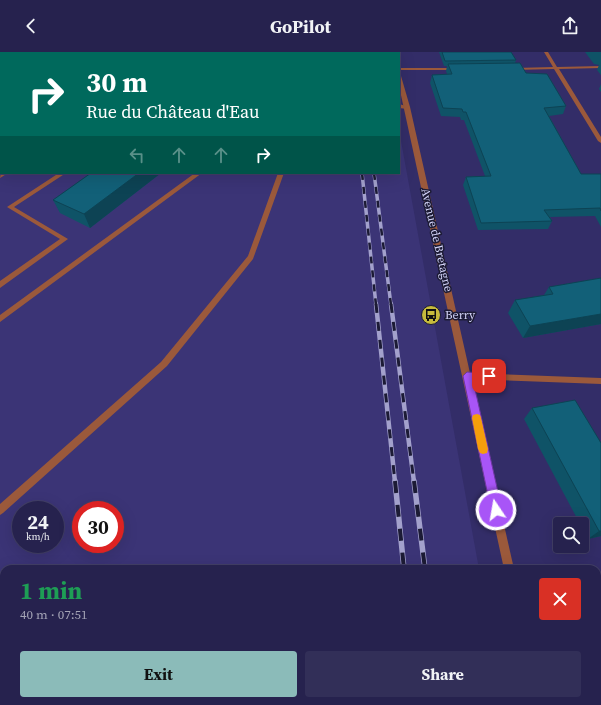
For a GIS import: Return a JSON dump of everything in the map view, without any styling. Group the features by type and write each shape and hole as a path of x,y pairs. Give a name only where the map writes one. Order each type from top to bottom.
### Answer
{"street":[{"path":"546,52 601,141"},
{"path":"509,69 601,67"},
{"path":"400,69 462,69"},
{"name":"Avenue de Bretagne","path":"400,80 508,565"},
{"path":"400,106 407,106"},
{"path":"0,285 65,239 10,207 61,174"},
{"path":"0,319 198,174"},
{"path":"0,510 164,364 251,257 281,174"},
{"path":"467,376 601,381"}],"shaded area":[{"path":"400,135 478,565 0,565 0,174 400,174"}],"building":[{"path":"442,52 511,52 516,60 445,61"},
{"path":"520,63 526,73 547,74 566,106 544,108 581,174 601,174 601,211 600,208 544,210 552,221 481,223 466,177 491,176 466,112 463,112 462,109 443,108 432,75 452,74 448,64"},
{"path":"90,174 138,174 84,214 53,200"},
{"path":"601,278 601,314 530,326 515,300 553,294 549,287"},
{"path":"575,400 601,443 601,531 599,531 532,408"}],"railway":[{"path":"362,174 376,305"},
{"path":"374,174 391,305"},
{"path":"376,304 395,482"},
{"path":"391,304 414,482"},
{"path":"395,481 404,565"},
{"path":"414,481 424,565"}],"slow traffic":[{"path":"477,418 483,449"}],"place":[{"name":"Berry","path":"431,315"}],"route":[{"path":"489,376 467,376 496,510"}]}
